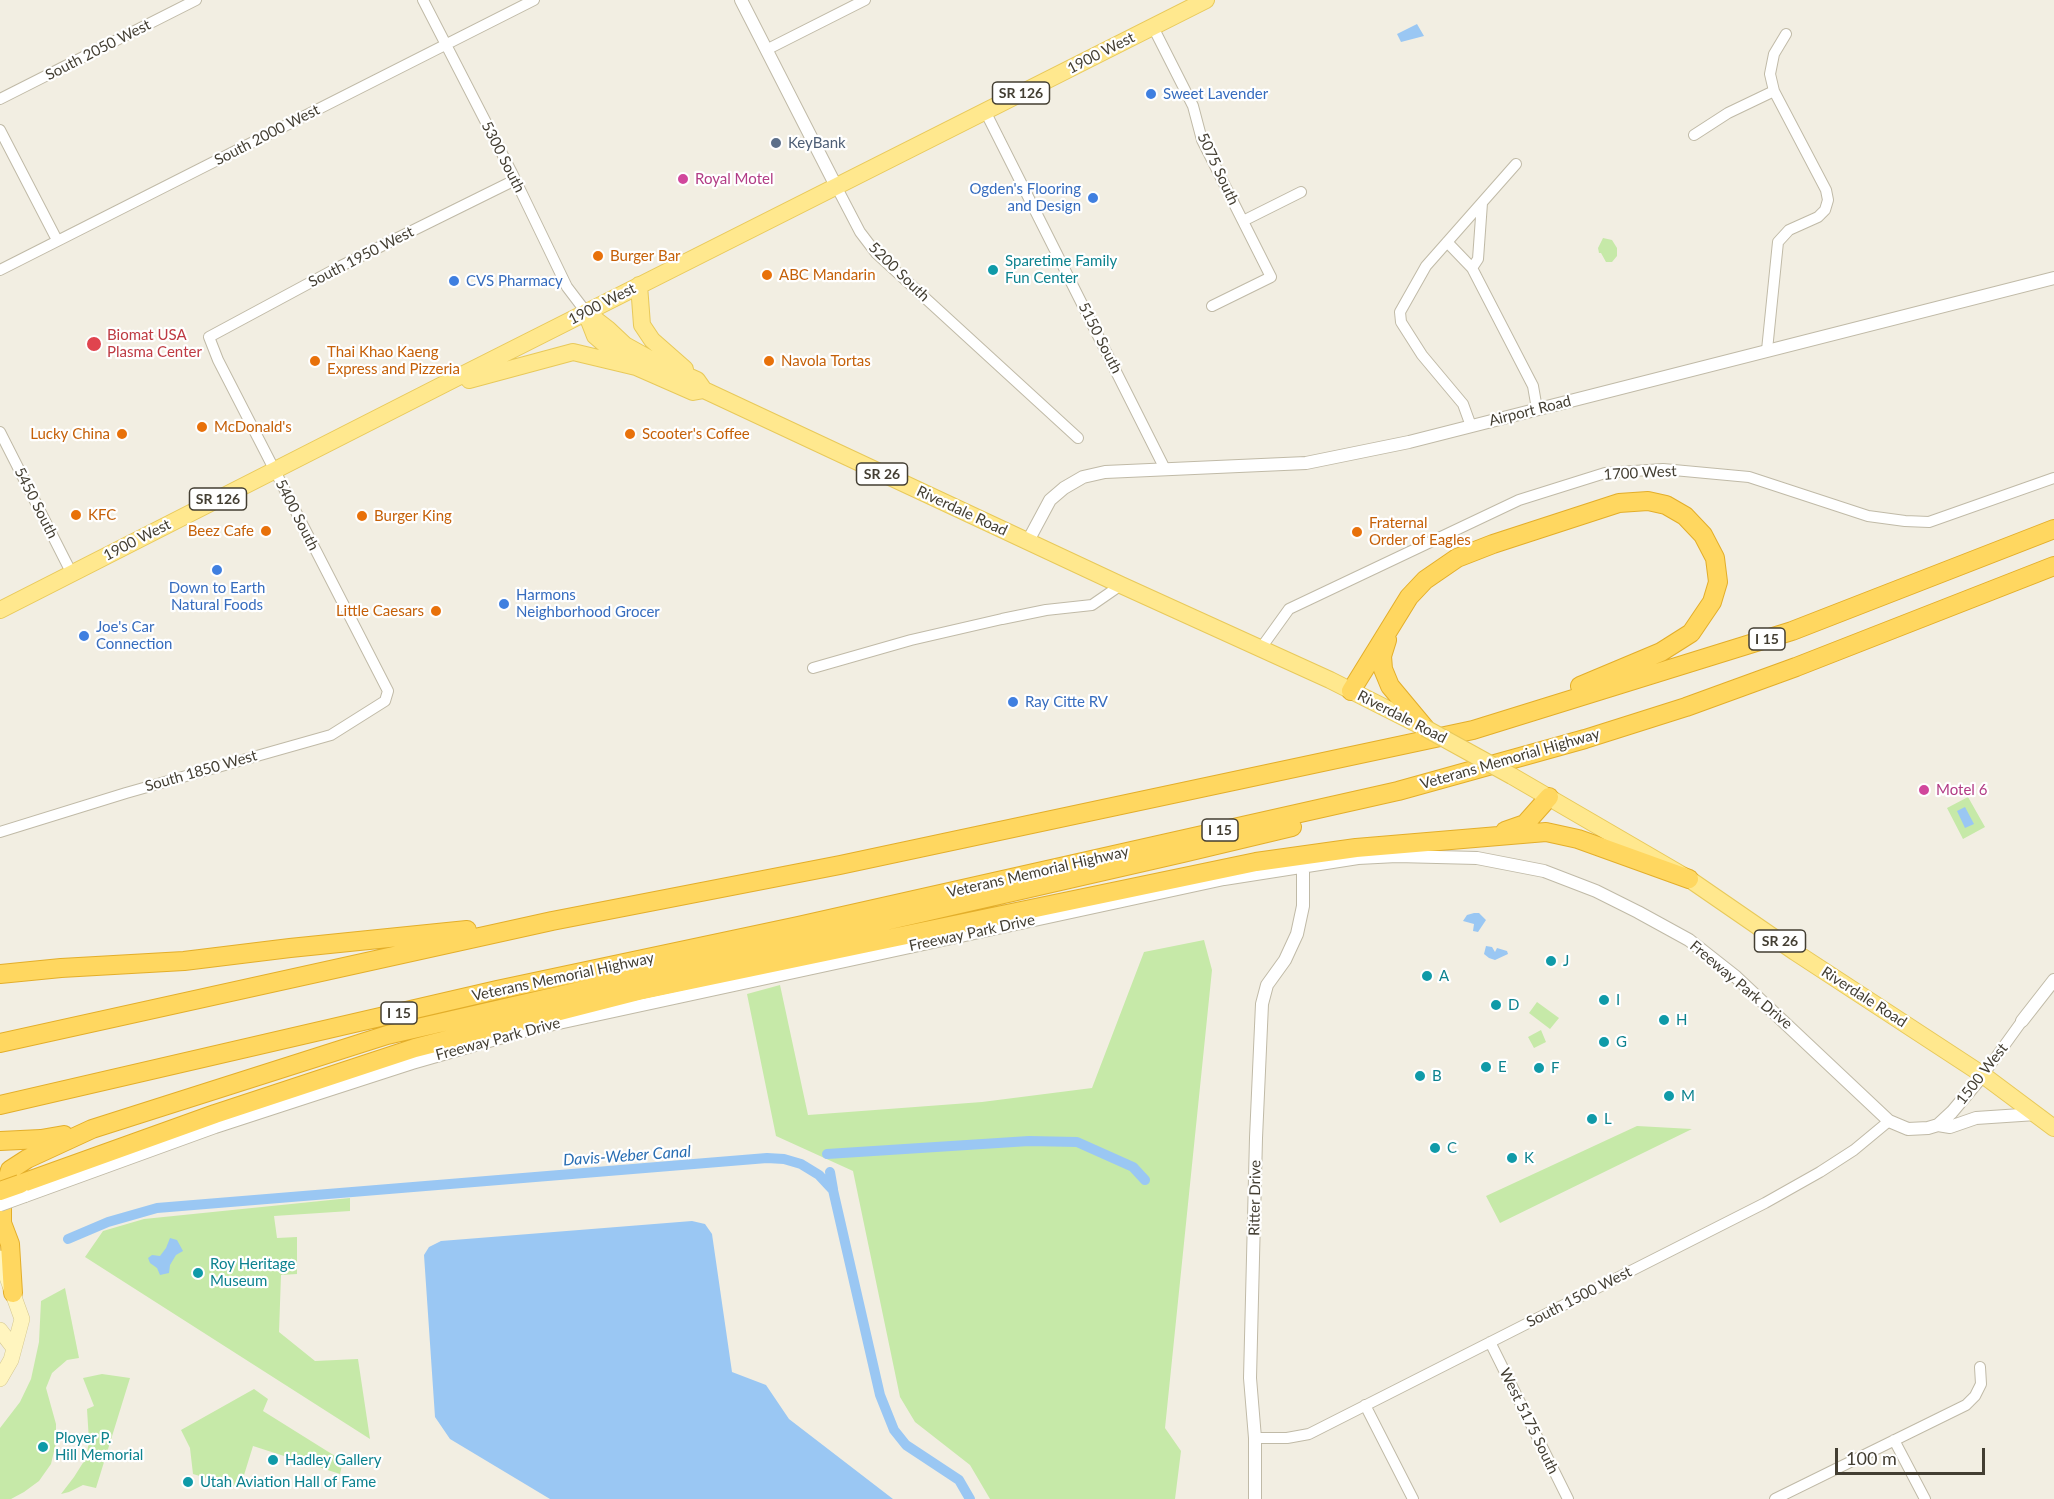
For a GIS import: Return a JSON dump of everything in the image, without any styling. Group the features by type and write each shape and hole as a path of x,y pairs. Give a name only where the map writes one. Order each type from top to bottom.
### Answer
{"highway":[{"path":"1351,691 1409,597 1425,580 1457,558 1619,503 1648,501 1665,505 1685,516 1702,535 1715,558 1718,582 1712,602 1691,633 1661,652 1473,730"},
{"name":"I 15","path":"0,1043 552,921 840,865 1473,730 1792,631 2054,529"},
{"name":"Veterans Memorial Highway","path":"0,1105 497,990 798,926 1398,791 1585,739 1676,710 1796,667 2054,566"},
{"path":"1392,624 1382,656 1383,669 1390,686 1425,729"},
{"path":"0,1141 41,1139 92,1129 387,1035 1184,853 1338,815 1398,791"},
{"path":"1490,836 1524,824 1549,797"},
{"path":"0,1191 22,1190 215,1114 415,1048 638,991 1256,862 1356,848 1546,832 1561,835 1689,879"},
{"path":"0,974 184,961 552,921"},
{"path":"13,1293 10,1244 2,1223 2,1198 10,1170 27,1159 92,1129"}],"main road":[{"name":"1900 West","path":"0,610 1206,0"},
{"path":"639,285 642,325 652,340 701,385"},
{"name":"Riverdale Road","path":"586,312 596,336 616,354 636,367 693,392 701,385"},
{"name":"Riverdale Road","path":"586,312 625,345 701,385 1121,585 1351,691 1549,797 1689,879 1795,952 1983,1075 2054,1128"},
{"path":"436,388 573,352 636,367"},
{"path":"0,1258 22,1319 10,1360 0,1380"},
{"path":"0,1330 13,1347"}],"street":[{"name":"South 2050 West","path":"0,99 196,0"},
{"name":"5300 South","path":"423,0 567,287 586,312"},
{"name":"South 2000 West","path":"0,270 534,0"},
{"name":"5200 South","path":"741,0 860,232 876,253 1078,438"},
{"path":"766,50 865,0"},
{"name":"5075 South","path":"1153,27 1193,106 1202,140 1271,277 1212,306"},
{"path":"1767,351 1778,242 1789,230 1818,217 1825,210 1828,200 1826,190 1774,91 1770,74 1774,54 1786,34"},
{"path":"1694,135 1728,113 1774,91"},
{"name":"5150 South","path":"985,111 1165,469"},
{"path":"0,130 57,240"},
{"path":"1471,426 1462,404 1422,355 1401,322 1400,312 1426,266 1516,164"},
{"name":"South 1950 West","path":"209,337 341,266 515,180"},
{"path":"1243,221 1301,192"},
{"path":"1472,268 1478,259 1482,203"},
{"path":"1448,242 1472,268 1533,386 1538,409"},
{"name":"Airport Road","path":"1028,541 1050,500 1064,488 1083,477 1105,472 1306,463 1409,442 2054,278"},
{"name":"5400 South","path":"209,337 218,360 388,691"},
{"name":"5450 South","path":"0,432 72,574"},
{"name":"1700 West","path":"1261,648 1290,609 1519,500 1605,473 1663,469 1749,477 1868,516 1929,522 2054,478"},
{"path":"813,668 968,627 1046,610 1092,605 1121,585"},
{"name":"South 1850 West","path":"0,832 126,793 331,735 385,701 388,691"},
{"name":"Freeway Park Drive","path":"0,1205 22,1190 411,1062 531,1029 1224,879 1358,858 1397,856 1477,858 1544,871 1596,891 1689,940 1736,977 1889,1121"},
{"name":"Ritter Drive","path":"1255,1499 1255,1438 1250,1367 1262,1004 1267,985 1285,960 1297,934 1303,906 1303,867"},
{"name":"1500 West","path":"1938,1125 1983,1075 2054,980"},
{"path":"1889,1121 1908,1129 1938,1125 1950,1127 1976,1118 2037,1114"},
{"name":"South 1500 West","path":"1255,1438 1287,1438 1309,1434 1765,1203 1854,1150 1889,1121"},
{"name":"West 5175 South","path":"1490,1342 1568,1499"},
{"path":"1775,1499 1966,1405 1975,1396 1981,1384 1980,1367"},
{"path":"1365,1405 1413,1499"},
{"path":"1894,1440 1925,1499"}],"green space":[{"path":"1603,238 1612,240 1617,248 1617,256 1612,262 1606,262 1599,253 1598,248"},
{"path":"1968,797 1985,827 1963,839 1947,808"},
{"path":"1204,940 1212,970 1165,1428 1181,1451 1175,1499 990,1499 970,1465 915,1422 900,1397 853,1171 776,1136 747,994 780,985 808,1115 982,1102 1092,1088 1144,952"},
{"path":"1537,1002 1559,1018 1550,1029 1529,1013"},
{"path":"1541,1030 1546,1042 1534,1048 1528,1037"},
{"path":"1637,1126 1692,1129 1500,1223 1486,1196"},
{"path":"350,1198 350,1211 274,1216 277,1238 297,1237 297,1274 281,1275 279,1332 315,1361 358,1359 370,1439 85,1257 103,1231 144,1219"},
{"path":"65,1288 79,1358 67,1360 52,1373 46,1388 56,1424 56,1443 51,1464 39,1481 24,1492 11,1499 0,1499 0,1428 20,1402 31,1379 39,1342 41,1301"},
{"path":"102,1374 130,1378 96,1488 83,1485 61,1494 86,1458 89,1441 87,1409 94,1406 83,1378"},
{"path":"254,1389 268,1399 263,1411 343,1461 340,1474 253,1446 240,1488 193,1474 190,1448 181,1430"}],"water":[{"path":"1417,24 1424,36 1401,42 1397,34"},
{"path":"1965,807 1974,824 1965,828 1957,811"},
{"path":"1479,913 1486,920 1478,932 1473,931 1474,924 1463,921 1467,915"},
{"path":"1486,946 1492,947 1495,952 1497,948 1507,951 1508,954 1495,960 1489,958 1484,954"},
{"path":"692,1221 705,1224 712,1234 732,1372 766,1385 789,1419 893,1499 550,1499 450,1439 435,1417 424,1255 429,1247 441,1241"},
{"path":"170,1238 177,1240 183,1251 176,1255 170,1265 169,1273 160,1275 148,1258 152,1255 160,1256"}],"waterway":[{"path":"827,1154 1029,1141 1077,1142 1133,1167 1145,1180"},
{"name":"Davis-Weber Canal","path":"68,1239 108,1222 157,1208 767,1158 784,1159 801,1164 819,1175 833,1190 880,1395 894,1430 906,1445 959,1480 970,1499"},
{"path":"830,1172 833,1189"}],"place":[{"name":"Sweet Lavender","path":"1151,94"},
{"name":"KeyBank","path":"776,143"},
{"name":"Royal Motel","path":"683,179"},
{"name":"Ogden's Flooring and Design","path":"1093,198"},
{"name":"Burger Bar","path":"598,256"},
{"name":"Sparetime Family Fun Center","path":"993,270"},
{"name":"ABC Mandarin","path":"767,275"},
{"name":"CVS Pharmacy","path":"454,281"},
{"name":"Biomat USA Plasma Center","path":"94,344"},
{"name":"Thai Khao Kaeng Express and Pizzeria","path":"315,361"},
{"name":"Navola Tortas","path":"769,361"},
{"name":"McDonald's","path":"202,427"},
{"name":"Lucky China","path":"122,434"},
{"name":"Scooter's Coffee","path":"630,434"},
{"name":"KFC","path":"76,515"},
{"name":"Burger King","path":"362,516"},
{"name":"Beez Cafe","path":"266,531"},
{"name":"Fraternal Order of Eagles","path":"1357,532"},
{"name":"Down to Earth Natural Foods","path":"217,570"},
{"name":"Harmons Neighborhood Grocer","path":"504,604"},
{"name":"Little Caesars","path":"436,611"},
{"name":"Joe's Car Connection","path":"84,636"},
{"name":"Ray Citte RV","path":"1013,702"},
{"name":"Motel 6","path":"1924,790"},
{"name":"J","path":"1551,961"},
{"name":"A","path":"1427,976"},
{"name":"I","path":"1604,1000"},
{"name":"D","path":"1496,1005"},
{"name":"H","path":"1664,1020"},
{"name":"G","path":"1604,1042"},
{"name":"E","path":"1486,1067"},
{"name":"F","path":"1539,1068"},
{"name":"B","path":"1420,1076"},
{"name":"M","path":"1669,1096"},
{"name":"L","path":"1592,1119"},
{"name":"C","path":"1435,1148"},
{"name":"K","path":"1512,1158"},
{"name":"Roy Heritage Museum","path":"198,1273"},
{"name":"Ployer P. Hill Memorial","path":"43,1447"},
{"name":"Hadley Gallery","path":"273,1460"},
{"name":"Utah Aviation Hall of Fame","path":"188,1482"}]}
